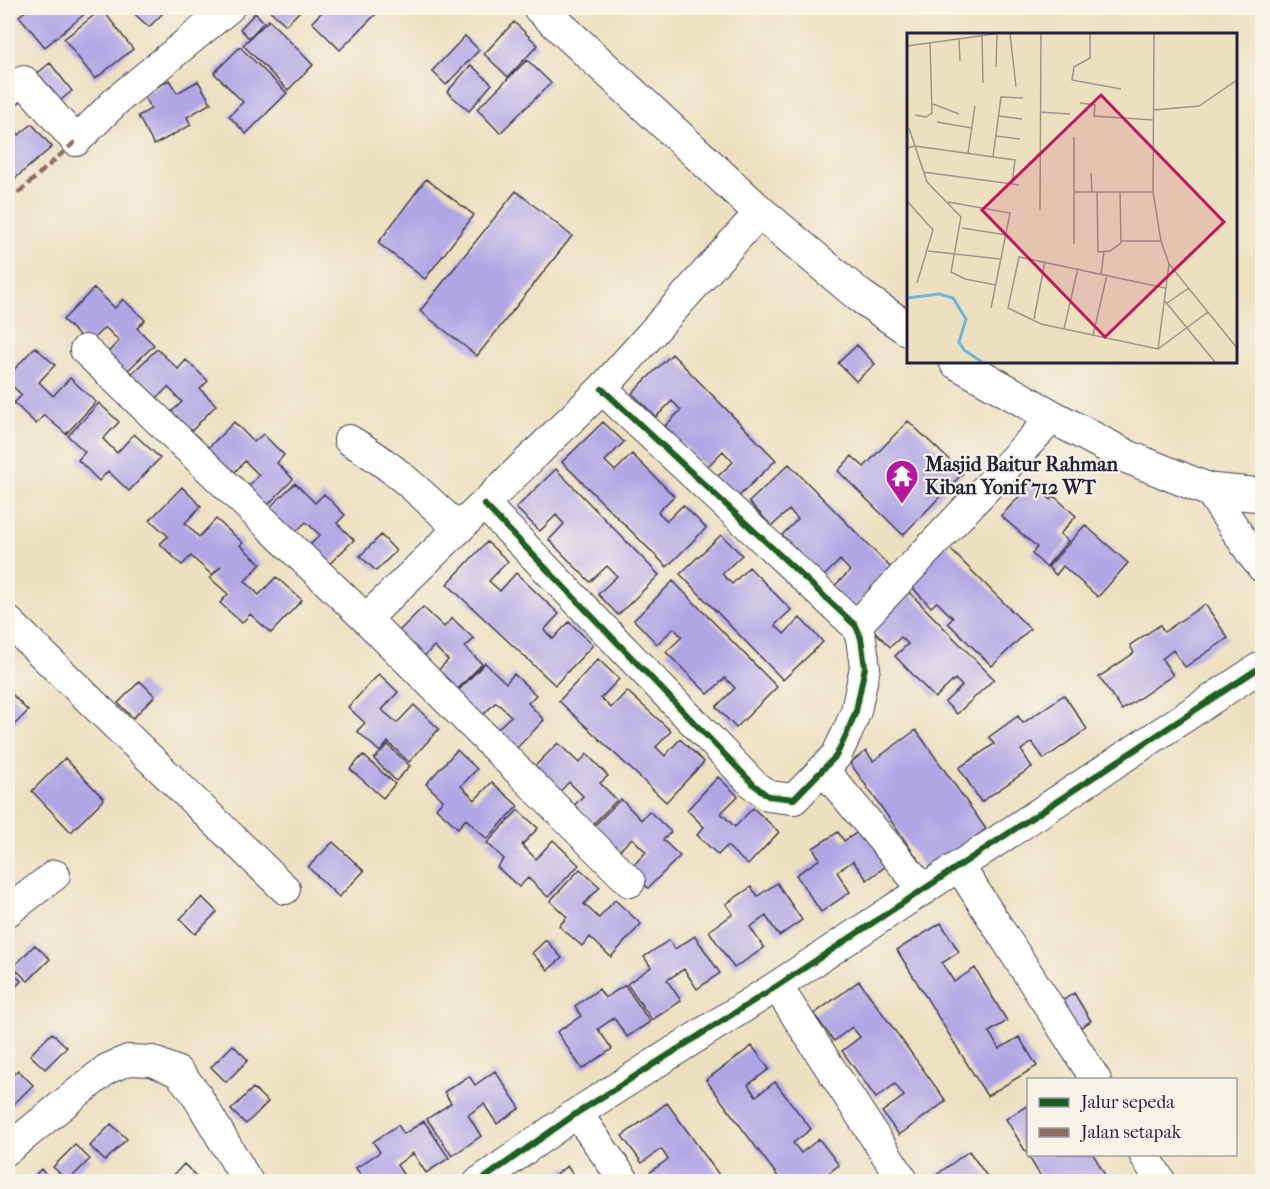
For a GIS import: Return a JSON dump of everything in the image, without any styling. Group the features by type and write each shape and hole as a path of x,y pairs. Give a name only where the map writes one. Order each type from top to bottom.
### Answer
{"street":[{"path":"8,92 24,81 76,141 117,100 229,8"},
{"path":"540,8 760,213 860,296 907,328"},
{"path":"366,619 602,389 760,213"},
{"path":"85,350 366,619 630,882"},
{"path":"958,363 1128,457 1209,490 1263,495"},
{"path":"484,504 746,776 768,796 794,800 836,756 847,733 856,711 865,667 861,638 855,626 602,389"},
{"path":"855,626 1053,417"},
{"path":"349,440 372,453 404,478 459,529"},
{"path":"1209,490 1253,556 1263,567"},
{"path":"8,621 285,890"},
{"path":"479,1182 577,1113 777,986 1263,666"},
{"path":"823,769 924,890"},
{"path":"959,866 1095,1078"},
{"path":"10,904 55,875"},
{"path":"777,986 904,1182"},
{"path":"8,1149 107,1069 128,1060 152,1060 178,1072 194,1091 248,1182"},
{"path":"577,1113 625,1182"},
{"path":"1145,1156 1161,1182"}],"building":[{"path":"30,8 84,8 87,12 45,47 19,16"},
{"path":"128,8 168,8 149,27"},
{"path":"267,8 303,8 286,25"},
{"path":"326,8 372,8 377,13 340,50 312,22"},
{"path":"102,9 133,49 95,79 64,39"},
{"path":"255,13 264,22 249,38 240,29"},
{"path":"269,20 313,65 288,90 243,45"},
{"path":"514,22 538,45 508,77 484,54"},
{"path":"465,36 479,50 446,85 432,71"},
{"path":"240,47 287,93 246,134 229,116 243,102 214,73"},
{"path":"527,60 551,83 500,133 477,109"},
{"path":"50,63 72,91 51,108 29,80"},
{"path":"471,65 492,84 469,111 447,92"},
{"path":"169,80 177,93 198,81 211,103 187,117 191,125 154,145 138,116 151,109 143,95"},
{"path":"8,121 19,135 32,124 52,147 12,181 8,176"},
{"path":"426,179 474,215 425,279 378,243"},
{"path":"516,191 572,236 477,356 420,311"},
{"path":"94,288 115,308 123,299 145,320 137,328 154,345 122,376 102,358 119,341 105,327 88,344 63,320"},
{"path":"857,345 875,364 856,381 838,363"},
{"path":"35,347 55,365 39,382 53,396 70,378 96,402 66,434 44,415 36,424 14,403 22,395 8,382 8,376"},
{"path":"157,349 178,369 186,360 208,381 200,389 216,405 185,438 165,418 182,402 168,387 150,405 125,380"},
{"path":"672,354 776,460 734,501 714,480 733,462 723,451 706,468 665,426 681,410 672,401 656,417 632,393"},
{"path":"99,403 119,422 103,439 117,453 134,434 160,458 129,491 108,471 99,481 78,460 85,452 68,436"},
{"name":"Masjid Baitur Rahman Kiban Yonif 712 WT","path":"908,421 963,473 903,535 838,471 852,456 864,467"},
{"path":"234,422 254,442 263,434 284,455 277,463 293,479 262,511 243,492 259,475 245,461 228,479 202,454"},
{"path":"603,422 624,442 605,461 615,471 632,454 674,496 658,512 667,521 683,505 706,528 667,567 562,462"},
{"path":"789,464 893,570 852,610 831,589 850,571 840,560 823,577 782,535 798,519 789,510 772,526 749,502"},
{"path":"556,469 659,575 618,615 598,594 617,576 607,566 590,582 549,540 564,524 556,515 540,531 516,508"},
{"path":"295,483 315,503 324,494 345,515 337,523 354,540 322,571 303,552 320,535 306,522 288,539 263,514"},
{"path":"1032,483 1051,500 1054,496 1076,516 1060,534 1068,541 1046,567 1032,554 1037,547 1001,516"},
{"path":"182,487 201,506 185,523 199,537 216,519 243,543 240,545 261,564 245,581 259,595 276,577 302,600 271,633 250,614 242,623 220,603 228,594 210,578 221,566 212,575 191,556 182,565 160,544 168,536 150,520"},
{"path":"1085,525 1128,563 1098,597 1063,566 1056,575 1048,567"},
{"path":"381,535 396,551 376,571 360,556"},
{"path":"721,535 742,555 722,574 732,584 749,567 791,610 775,625 784,634 800,618 823,642 783,680 680,574"},
{"path":"487,542 508,561 489,581 500,591 516,573 559,614 544,630 553,639 569,622 593,645 555,685 447,584"},
{"path":"945,544 1030,629 992,666 948,623 953,618 937,602 931,607 907,582"},
{"path":"673,581 777,687 736,728 716,707 735,688 725,678 708,694 666,652 682,637 674,628 657,644 634,620"},
{"path":"902,585 994,679 957,714 945,702 962,686 955,679 935,698 895,656 908,644 901,637 890,647 865,621"},
{"path":"1205,604 1228,638 1185,667 1173,650 1162,659 1173,675 1122,710 1099,677 1134,653 1130,645 1160,625 1164,632"},
{"path":"423,607 444,627 452,618 474,639 465,647 482,664 451,696 432,677 448,660 434,646 417,664 391,639"},
{"path":"598,659 619,679 601,698 611,708 627,691 671,731 656,747 665,756 680,739 704,762 666,802 559,701"},
{"path":"485,663 506,683 514,674 536,695 528,703 544,720 513,752 493,733 511,716 496,702 479,719 454,695"},
{"path":"379,674 398,692 382,710 397,723 414,705 439,729 409,762 388,742 380,752 357,731 365,723 348,707"},
{"path":"140,681 155,696 133,718 118,703"},
{"path":"8,690 28,711 8,731"},
{"path":"1064,695 1087,729 1044,759 1032,742 1021,750 1032,767 981,802 959,768 994,744 989,737 1018,716 1023,723"},
{"path":"916,730 986,829 927,872 850,763 866,751 873,761"},
{"path":"558,743 579,763 587,754 608,776 600,783 617,800 585,832 567,813 583,796 569,782 552,800 526,775"},
{"path":"388,745 410,766 396,781 374,759"},
{"path":"457,750 477,769 461,786 475,800 492,782 518,806 487,839 466,819 458,828 436,808 443,800 426,784"},
{"path":"363,755 395,784 383,798 350,769"},
{"path":"65,758 104,799 71,832 32,791"},
{"path":"718,777 738,796 721,813 735,827 753,808 779,832 748,865 727,846 718,855 697,835 704,827 687,810"},
{"path":"621,799 641,820 649,811 671,832 663,840 680,856 648,888 629,870 646,852 632,838 614,856 589,831"},
{"path":"518,810 538,828 522,845 536,859 553,840 579,865 548,897 528,878 519,887 497,867 504,859 487,843"},
{"path":"864,828 889,864 867,880 853,861 837,872 850,892 821,912 796,875 820,859 813,848 838,832 844,841"},
{"path":"333,842 364,871 339,897 308,867"},
{"path":"580,869 600,887 584,904 599,918 615,900 641,924 611,957 590,937 582,946 559,926 567,917 550,901"},
{"path":"777,883 802,920 779,936 766,916 750,927 764,948 734,968 709,931 733,914 726,904 751,887 758,896"},
{"path":"202,897 217,912 195,934 180,919"},
{"path":"941,923 959,952 942,963 954,982 975,968 1007,1021 989,1032 999,1049 1019,1037 1037,1066 987,1096 897,950"},
{"path":"695,936 720,973 697,989 684,969 667,980 681,1001 652,1020 627,984 651,967 644,957 669,940 675,949"},
{"path":"546,940 562,958 548,970 532,953"},
{"path":"35,945 50,959 28,981 13,967"},
{"path":"8,968 21,981 8,995"},
{"path":"859,981 946,1101 899,1135 882,1112 904,1096 895,1084 876,1098 842,1051 860,1037 852,1027 834,1041 814,1014"},
{"path":"625,985 650,1022 627,1037 614,1018 598,1029 612,1049 582,1069 557,1032 581,1016 575,1006 599,989 605,998"},
{"path":"1074,993 1091,1021 1075,1031 1058,1004"},
{"path":"52,1033 67,1047 45,1069 30,1055"},
{"path":"233,1045 248,1060 226,1082 211,1067"},
{"path":"752,1046 769,1069 748,1085 756,1096 775,1082 811,1129 793,1143 801,1153 819,1139 839,1165 817,1182 782,1182 706,1080"},
{"path":"18,1070 33,1085 11,1107 8,1104 8,1080"},
{"path":"495,1071 520,1108 497,1124 484,1104 468,1115 481,1136 452,1156 427,1119 451,1103 444,1092 469,1076 475,1085"},
{"path":"253,1088 268,1102 246,1124 231,1110"},
{"path":"667,1103 724,1182 656,1182 650,1172 668,1159 661,1149 642,1163 622,1136"},
{"path":"1027,1106 1027,1154 1006,1119"},
{"path":"424,1121 449,1158 426,1173 413,1153 397,1165 408,1182 365,1182 356,1168 380,1152 373,1142 398,1125 404,1134"},
{"path":"111,1124 127,1139 105,1161 90,1146"},
{"path":"75,1145 90,1159 68,1181 53,1167"},
{"path":"969,1151 991,1182 927,1182"},
{"path":"1028,1156 1094,1156 1109,1182 1044,1182"},
{"path":"184,1164 199,1179 196,1182 167,1182"},
{"path":"567,1166 578,1182 546,1182"},
{"path":"41,1169 52,1182 28,1182"}],"marked path":[{"path":"8,202 76,141"}],"cycle path":[{"path":"484,504 754,785 768,796 794,799 836,756 856,711 865,667 861,638 856,626 602,389"},
{"path":"479,1182 577,1113 777,986 1262,666"}],"place":[{"name":"Masjid Baitur Rahman Kiban Yonif 712 WT","path":"902,505"}]}
